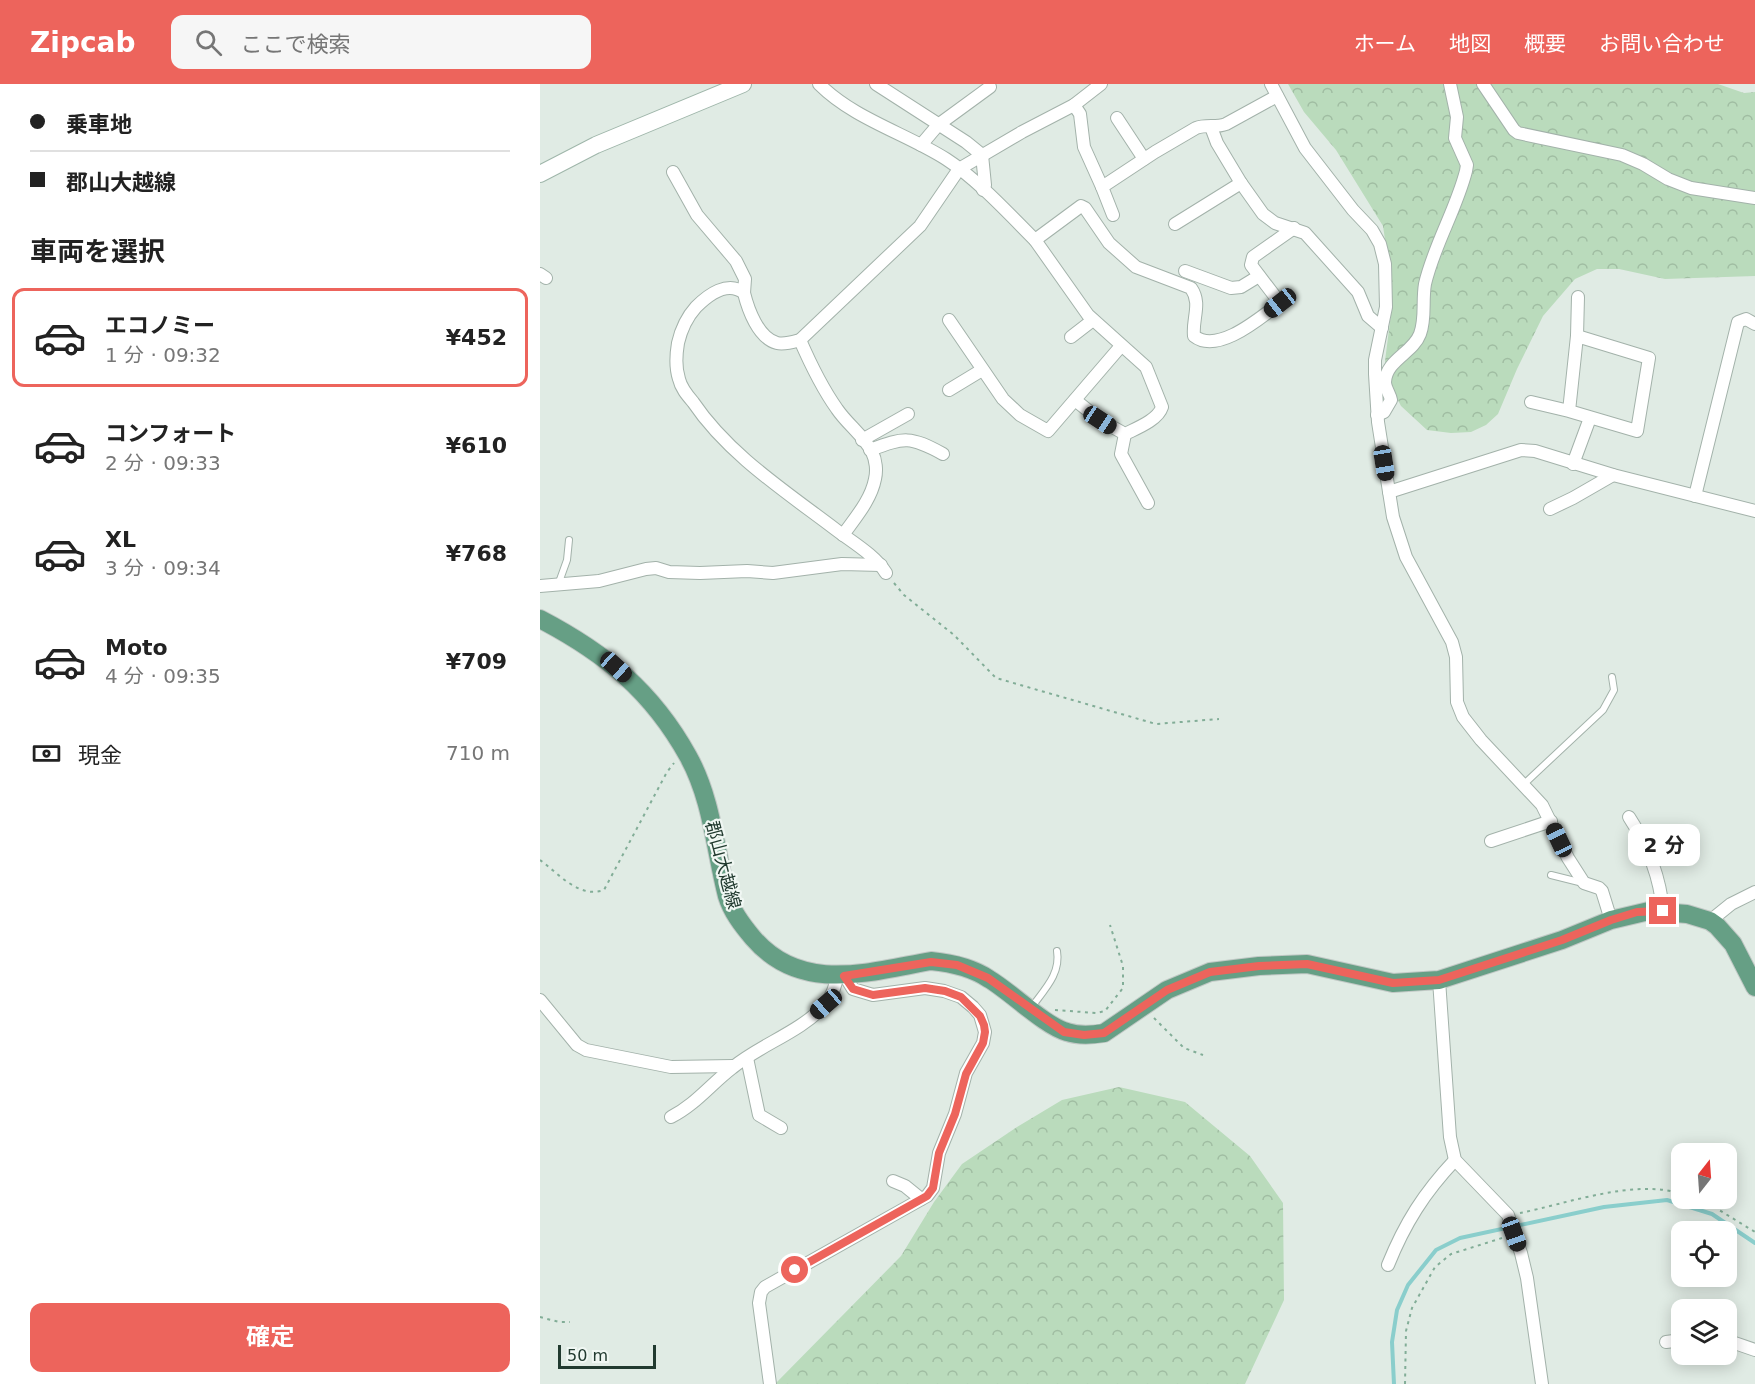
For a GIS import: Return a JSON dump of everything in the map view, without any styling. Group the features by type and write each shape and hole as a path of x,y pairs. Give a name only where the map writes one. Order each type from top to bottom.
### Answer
{"main road":[{"path":"540,174 596,145 743,84"},
{"name":"郡山大越線","path":"540,619 594,650 639,687 665,719 684,750 701,788 710,816 728,897 737,920 766,953 806,973 841,976 931,962 944,963 969,969 988,978 1064,1032 1094,1035 1104,1033 1167,990 1210,972 1259,966 1307,964 1393,983 1439,980 1562,940 1611,920 1637,912 1663,911 1688,914 1710,921 1733,944 1755,987"}],"street":[{"path":"819,84 836,99 947,160 983,190 1035,240 1093,320 1146,367 1161,407 1160,412 1125,434"},
{"path":"876,84 966,142 982,155 985,185 983,190"},
{"path":"673,171 696,215 736,261 745,279 744,293 748,309 756,324 770,340 780,344 800,340 920,226 959,169 1074,105 1101,84"},
{"path":"1271,84 1305,148 1353,210 1377,236 1385,264 1386,307 1375,360 1377,415 1392,517 1407,557 1452,642 1456,657 1457,702 1463,717 1481,740 1542,805 1568,858 1584,883 1602,891 1611,920"},
{"path":"1377,415 1384,412 1391,400 1385,382 1391,367 1417,342 1424,314 1425,286 1437,246 1466,171 1467,165 1455,138 1457,117 1450,84"},
{"path":"1483,84 1518,133 1622,155 1668,179 1691,188 1755,198"},
{"path":"921,145 938,125 990,87"},
{"path":"1101,187 1196,128 1226,124 1277,96"},
{"path":"1074,105 1080,114 1084,147 1113,215"},
{"path":"1118,118 1144,159"},
{"path":"1211,127 1217,143 1263,214 1270,220 1303,230 1358,292 1368,316 1382,328"},
{"path":"1174,224 1241,183"},
{"path":"1035,240 1081,206 1085,208 1109,243 1136,267 1191,288 1198,306 1194,336 1202,340 1220,339 1238,333 1280,303 1251,265 1253,257 1294,228"},
{"path":"1185,271 1231,288 1241,287 1259,276"},
{"path":"744,293 733,287 723,289 710,296 690,314 681,334 676,357 681,385 707,424 756,468 884,569"},
{"path":"1569,411 1577,336 1578,297"},
{"path":"1695,496 1738,322 1746,319 1755,324"},
{"path":"950,320 1003,399 1020,415 1048,431 1121,346"},
{"path":"1071,337 1093,320"},
{"path":"1530,402 1637,431 1649,358 1577,336"},
{"path":"800,340 837,408 866,445 876,470 872,488 861,510 843,535"},
{"path":"949,390 982,370"},
{"path":"1075,400 1100,420 1125,434"},
{"path":"866,445 908,414"},
{"path":"1573,464 1590,418"},
{"path":"1125,434 1121,454 1148,503"},
{"path":"866,445 912,440 943,454"},
{"path":"1389,492 1521,450 1535,451 1612,475 1755,511"},
{"path":"1550,509 1574,498 1612,475"},
{"path":"540,586 599,581 656,568 669,572 774,573 842,564 884,569"},
{"path":"1629,817 1652,858 1661,890 1663,911"},
{"path":"1491,842 1551,821"},
{"path":"1710,921 1731,904 1755,892"},
{"path":"671,1117 686,1110 733,1066 803,1024 826,1004 841,976 853,989 873,995 925,988 945,991 961,997 980,1016 984,1025 983,1043 963,1082 955,1114 939,1153 933,1188 927,1196 809,1261 765,1287 761,1292 759,1303 770,1384"},
{"path":"1439,980 1450,1137 1455,1160 1508,1217 1527,1278 1542,1384"},
{"path":"540,1000 577,1045 586,1050 671,1066 733,1066"},
{"path":"747,1058 759,1115 781,1128"},
{"path":"1388,1265 1403,1229 1419,1204 1455,1160"},
{"path":"893,1181 905,1186 921,1199"},
{"path":"1666,1342 1671,1341"},
{"path":"1737,1344 1755,1350"}],"lane":[{"path":"558,586 567,560 568,540"},
{"path":"1524,784 1603,710 1614,690 1612,677"},
{"path":"1551,875 1584,883"},
{"path":"1035,1012 1057,970 1059,961 1057,951"}],"path":[{"path":"884,569 904,595 954,634 996,678 1156,724 1219,719"},
{"path":"540,860 567,882 586,891 596,893 604,890 667,772 684,750"},
{"path":"1035,1012 1059,1009 1096,1013 1105,1011 1123,988 1123,966 1110,925"},
{"path":"1143,1007 1184,1048 1203,1056"},
{"path":"1508,1217 1610,1193 1644,1190 1671,1193"},
{"path":"1718,1209 1755,1232"},
{"path":"1405,1384 1406,1331 1412,1308 1435,1267 1451,1254 1514,1234"},
{"path":"540,1317 570,1322"}],"green space":[{"path":"1288,84 1718,84 1744,93 1755,92 1755,276 1665,279 1619,269 1597,269 1575,279 1543,316 1498,414 1486,425 1471,432 1451,433 1427,430 1401,406 1390,385 1385,361 1392,306 1391,280 1383,226 1336,150 1304,112"},
{"path":"1119,1087 1185,1102 1250,1156 1283,1203 1284,1300 1245,1384 775,1384 901,1256 934,1202 962,1164 1062,1100"}],"waterway":[{"path":"1394,1384 1392,1342 1397,1310 1408,1285 1436,1250 1460,1238 1604,1207 1667,1200 1712,1214 1755,1243"}],"route":[{"path":"795,1270 927,1196 933,1188 939,1153 955,1114 966,1074 981,1050 985,1032 980,1016 961,997 945,991 925,988 873,995 853,989 844,976 931,962 957,965 988,978 1064,1032 1094,1035 1104,1033 1167,990 1210,972 1259,966 1307,964 1393,983 1439,980 1562,940 1611,920 1637,912 1663,911"}]}
